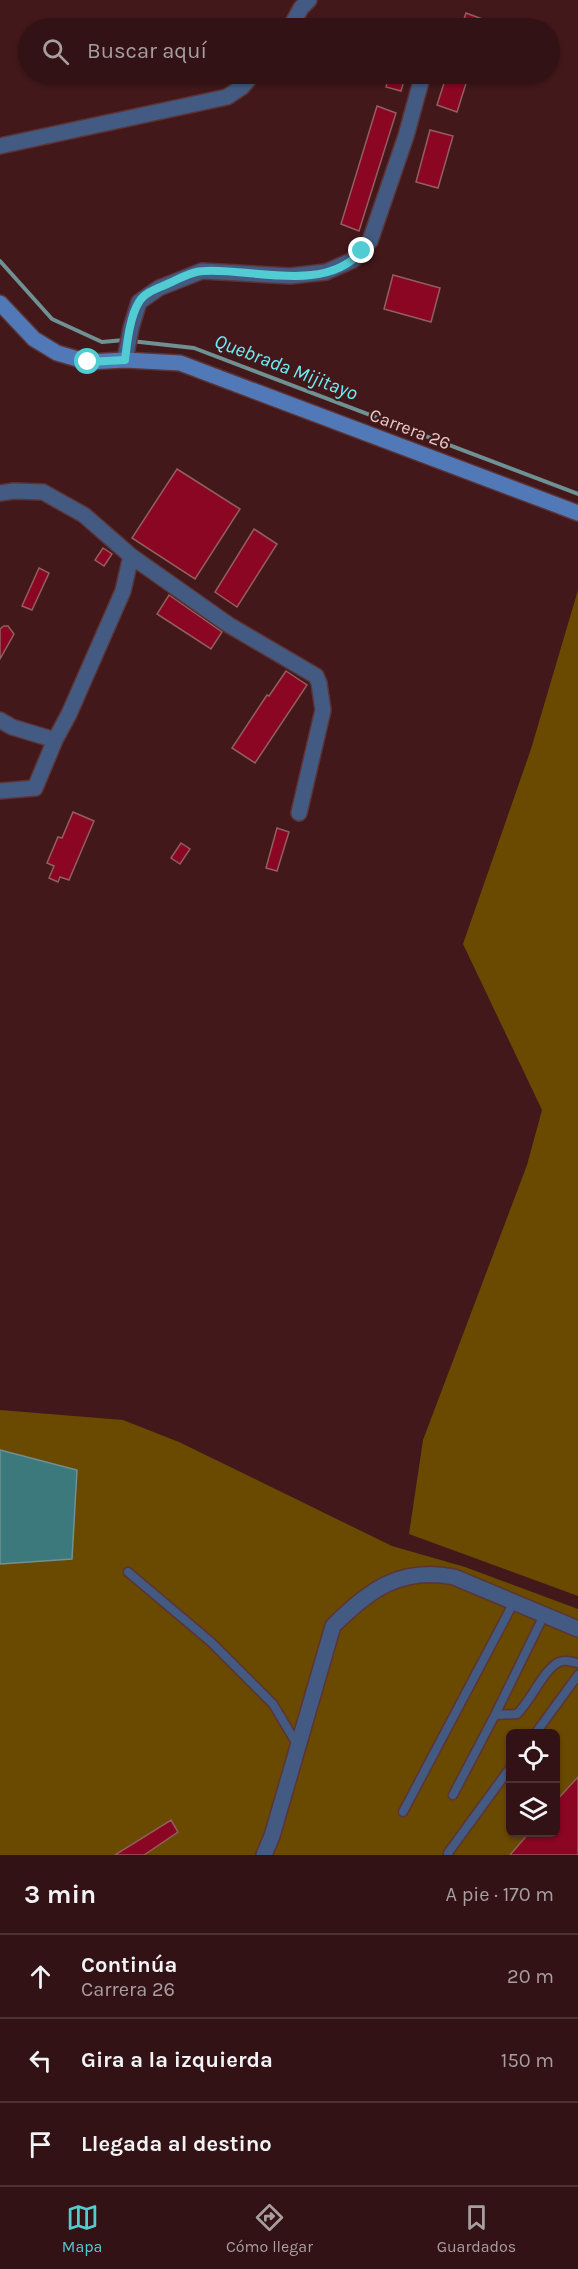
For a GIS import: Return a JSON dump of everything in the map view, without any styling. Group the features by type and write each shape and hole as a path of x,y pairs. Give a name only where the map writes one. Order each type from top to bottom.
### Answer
{"street":[{"path":"296,18 309,0"},
{"path":"0,146 227,97 245,84"},
{"path":"125,360 139,302 148,293 202,270 290,276 326,272 353,260 370,241 406,136 420,84"},
{"name":"Carrera 26","path":"0,303 34,339 57,353 88,362 125,360 180,363 578,513"},
{"path":"0,493 42,492 84,515 131,556 229,625 316,676 324,710 298,813"},
{"path":"0,792 35,788 123,591 131,556"},
{"path":"0,720 12,727 55,740"},
{"path":"264,1855 273,1836 333,1626 356,1603 382,1585 405,1576 442,1574 578,1629"}],"lane":[{"path":"128,1572 211,1642 273,1704 299,1746"},
{"path":"403,1812 514,1602"},
{"path":"453,1795 544,1615"},
{"path":"495,1715 517,1714 551,1669 559,1662 565,1660 578,1663"},
{"path":"540,1729 578,1675"},
{"path":"448,1853 506,1773"}],"shaded area":[{"path":"578,590 578,1596 409,1534 423,1440 527,1165 542,1110 463,944 531,749"},
{"path":"0,1410 123,1420 179,1442 392,1546 465,1567 578,1609 578,1855 0,1855"}],"water":[{"path":"0,1450 77,1470 72,1559 0,1564"}],"building":[{"path":"466,13 480,18 464,18"},
{"path":"387,84 403,84 401,91 386,87"},
{"path":"444,84 466,84 457,112 437,105"},
{"path":"377,106 396,113 359,231 341,224"},
{"path":"430,130 453,136 438,188 416,182"},
{"path":"393,275 440,288 431,322 384,309"},
{"path":"177,469 240,509 195,579 132,538"},
{"path":"254,529 277,544 237,607 215,592"},
{"path":"103,548 112,554 104,566 95,560"},
{"path":"39,568 49,573 32,610 22,606"},
{"path":"169,595 222,632 211,649 157,614"},
{"path":"8,626 14,634 0,659 0,629"},
{"path":"286,671 307,685 255,763 232,748"},
{"path":"73,812 94,821 69,880 60,877 58,882 49,878 54,866 47,863 58,837 62,838"},
{"path":"277,828 289,832 277,871 266,868"},
{"path":"181,843 190,849 180,864 171,858"},
{"path":"578,1777 578,1855 510,1855 526,1837 560,1837 560,1797"},
{"path":"171,1820 178,1832 144,1855 115,1855"}],"waterway":[{"name":"Quebrada Mijitayo","path":"0,261 52,319 102,342 124,340"},
{"name":"Quebrada Mijitayo","path":"131,341 194,348 578,494"}],"route":[{"path":"88,362 125,360 139,302 148,293 202,270 290,276 326,272 353,260 362,251"}]}
